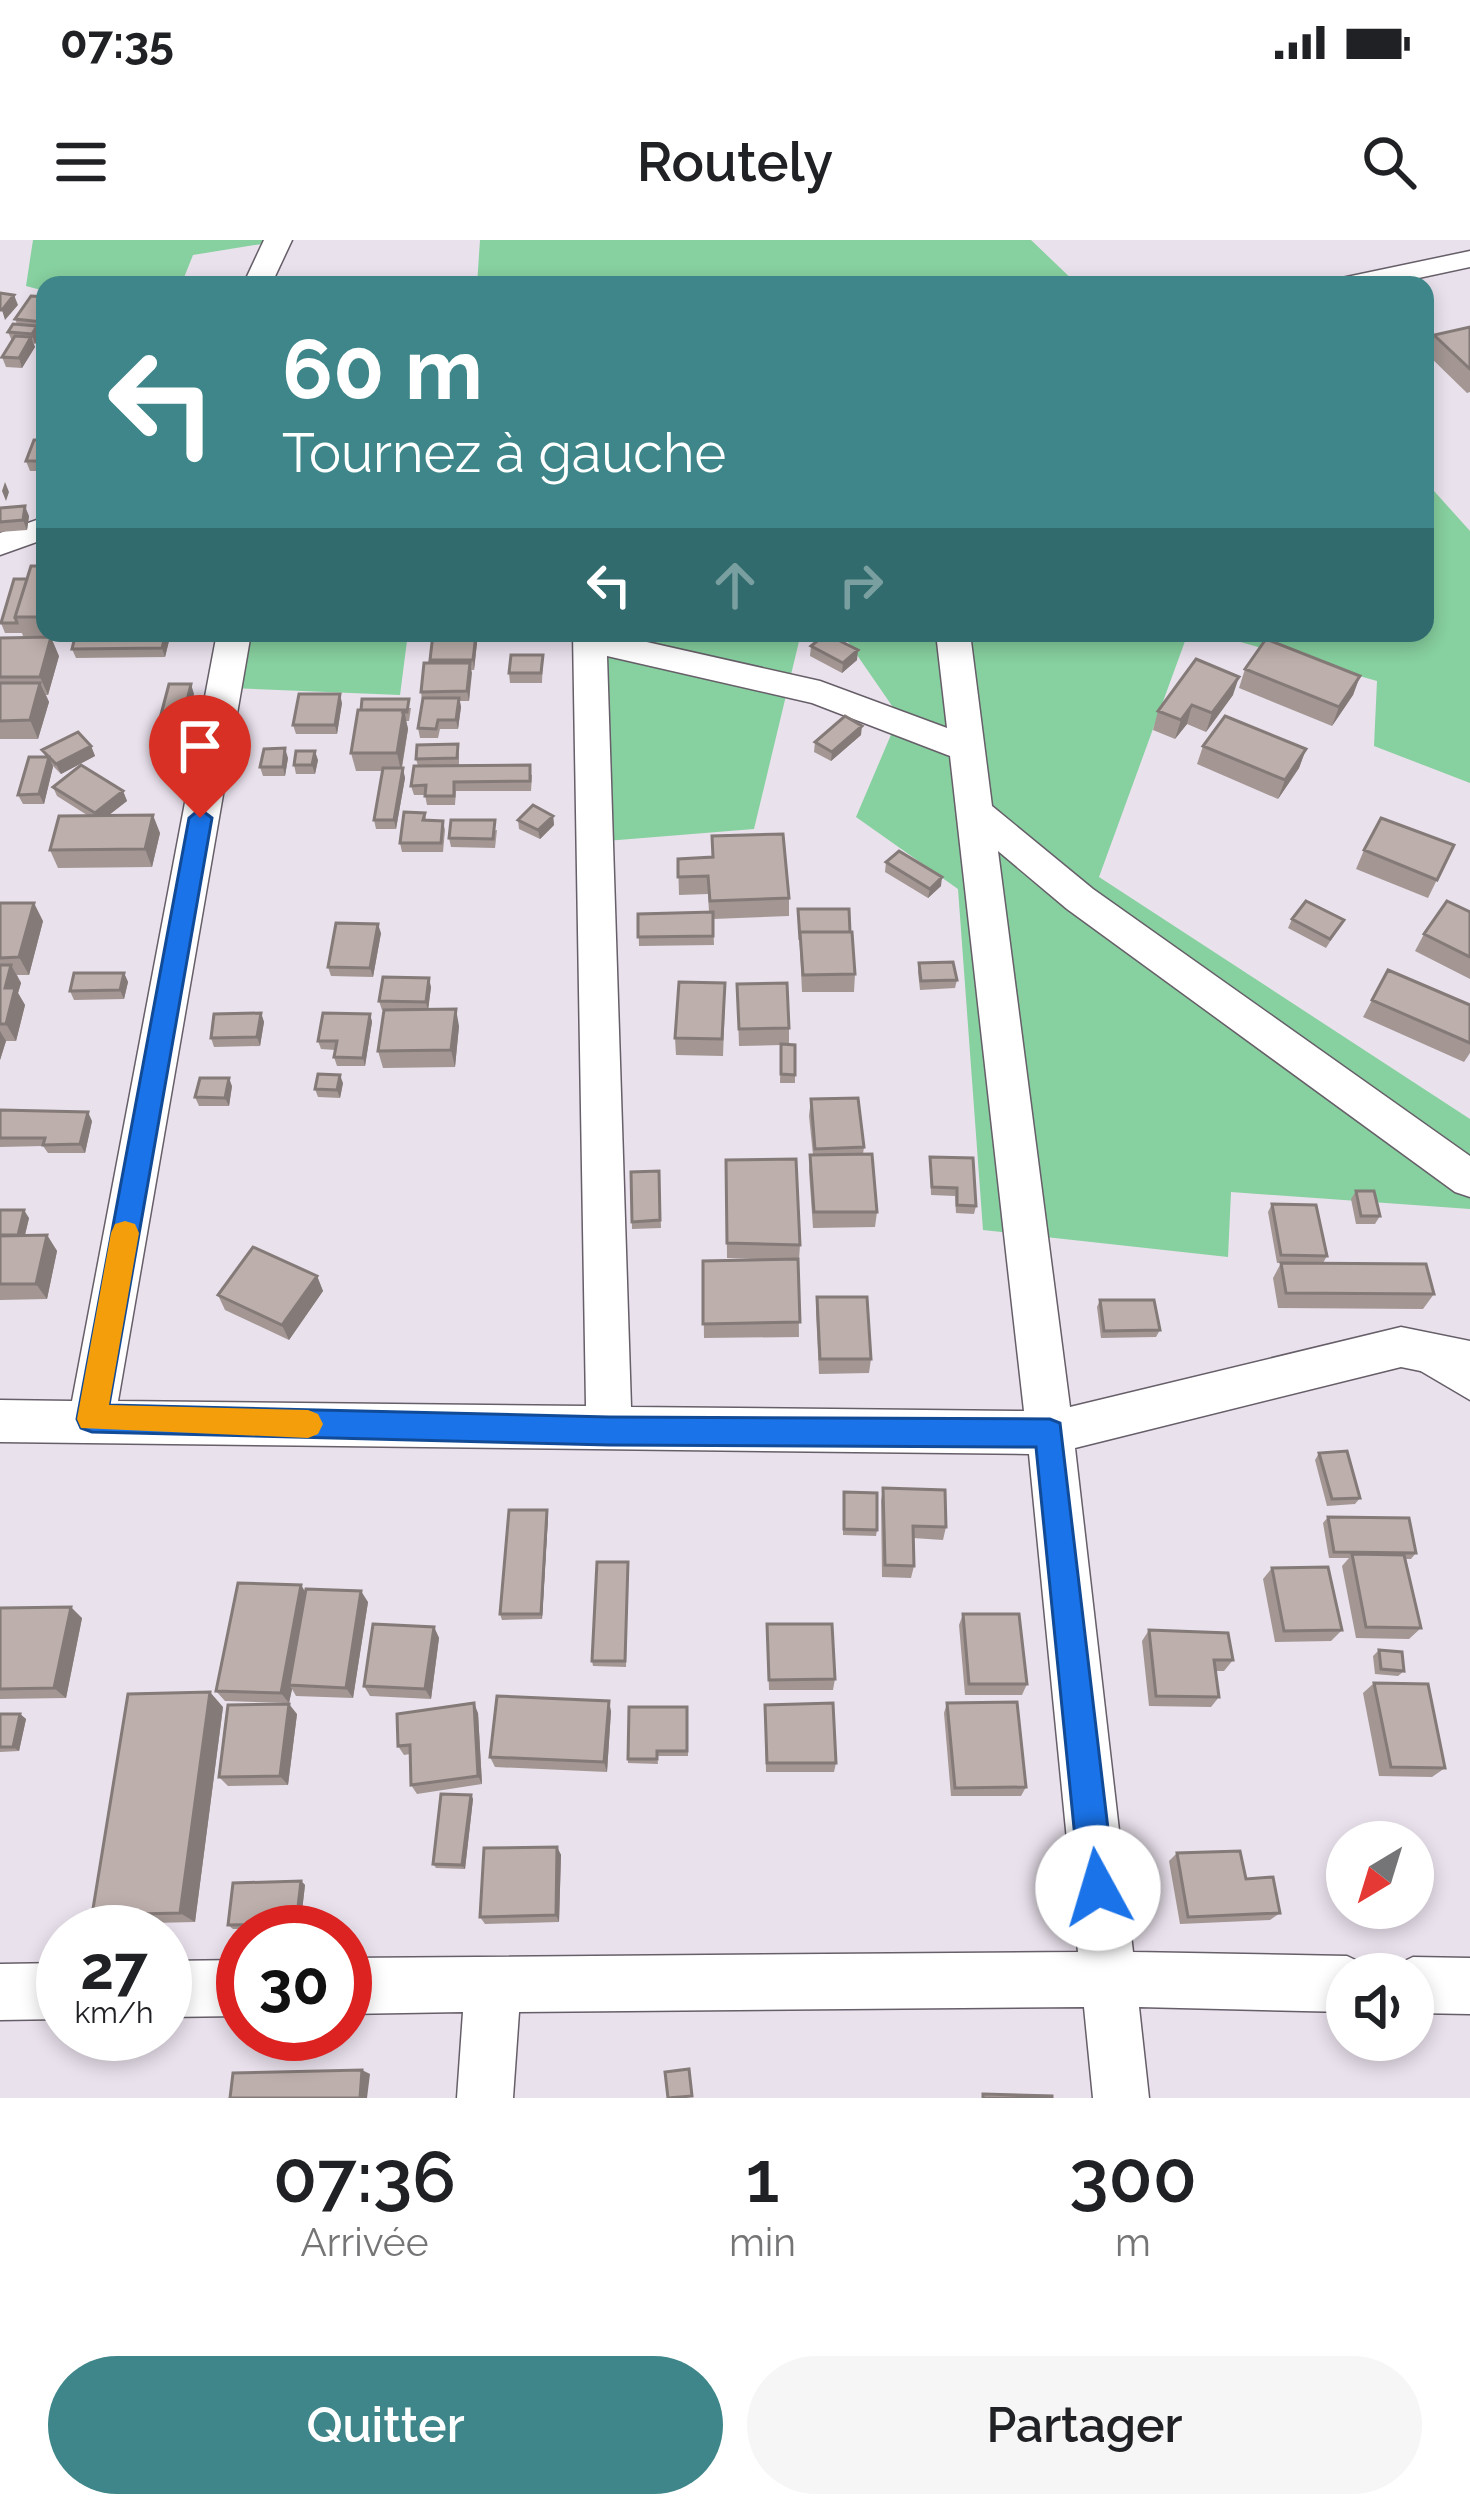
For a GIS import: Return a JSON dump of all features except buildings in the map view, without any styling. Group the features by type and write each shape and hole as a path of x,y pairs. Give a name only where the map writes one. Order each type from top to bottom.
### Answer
{"street":[{"path":"261,276 278,240"},
{"path":"1391,276 1470,260"},
{"path":"0,544 36,530"},
{"path":"92,1419 232,642"},
{"path":"590,642 609,1431"},
{"path":"611,642 820,693 967,749"},
{"path":"954,642 1050,1433 1121,2098"},
{"path":"974,811 1080,899 1470,1178"},
{"path":"0,1420 1050,1433 1401,1347 1470,1361"},
{"path":"372,1985 1108,1979 1326,1984"},
{"path":"485,2098 493,1983"},
{"path":"1434,1985 1470,1986"},
{"path":"0,1993 36,1992"}],"lane":[{"path":"1401,1347 1470,1390"}],"green space":[{"path":"33,240 286,240 193,255 185,276 36,276 36,289 26,286"},
{"path":"480,240 1031,240 1069,276 478,276"},
{"path":"1434,491 1470,531 1470,783 1374,746 1377,681 1240,642 1434,642"},
{"path":"232,642 407,642 400,695 229,688"},
{"path":"574,642 799,642 754,829 581,843"},
{"path":"848,642 1185,642 1099,877 1470,1119 1470,1209 1231,1192 1228,1257 983,1230 958,889 856,817 899,716"}],"slow traffic":[{"path":"125,1233 92,1419 308,1424"}],"route":[{"path":"200,818 92,1419 609,1431 1050,1433 1098,1888"}]}
